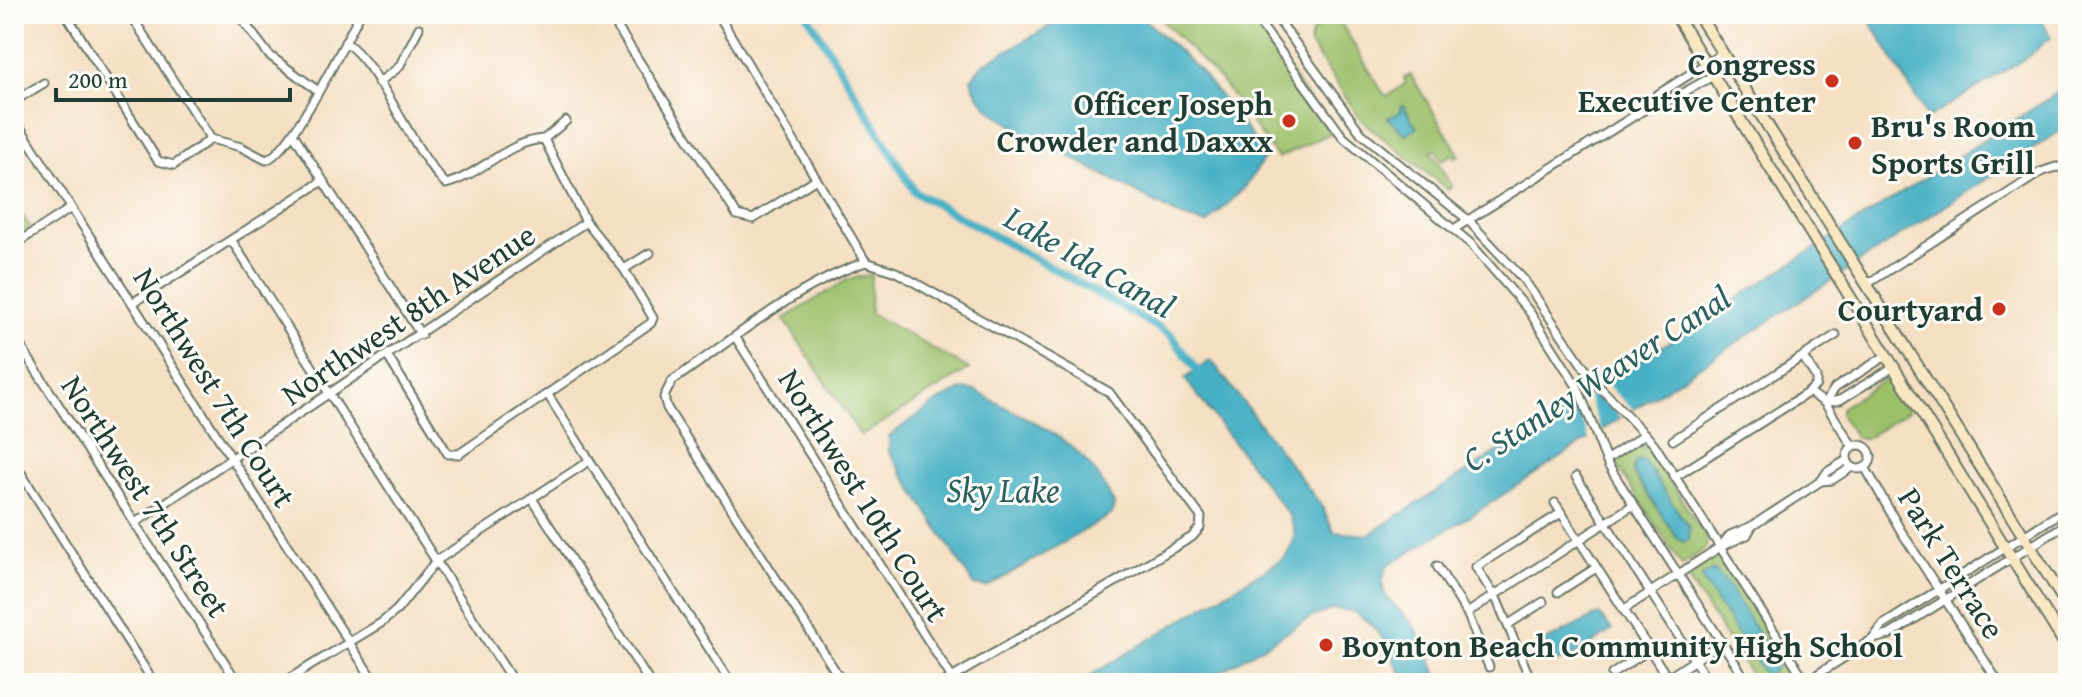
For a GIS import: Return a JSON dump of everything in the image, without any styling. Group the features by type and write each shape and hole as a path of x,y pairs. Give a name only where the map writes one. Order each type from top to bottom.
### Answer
{"main road":[{"path":"1675,14 2068,649"},
{"path":"1698,14 2068,607"},
{"path":"1887,355 1920,369"}],"street":[{"path":"66,14 158,161 174,165 211,139"},
{"path":"130,14 211,139 241,147 266,160 276,156 294,135 360,14"},
{"path":"238,14 269,55 317,90"},
{"path":"609,14 733,211 742,218 753,219 816,179"},
{"path":"718,14 866,262"},
{"path":"1253,14 1343,137 1454,229 1502,277 1578,388 1606,460 1675,576 1748,683"},
{"path":"1274,14 1361,133 1468,220 1515,268 1592,379 1645,434 1806,682 1873,639 1889,635 2068,523"},
{"path":"378,83 399,67 419,28"},
{"path":"345,42 378,83 433,171 445,183 461,180 525,140 544,139 566,121"},
{"path":"1650,106 1657,95 1723,53"},
{"path":"1454,229 1650,106 1663,104 1731,66"},
{"path":"14,101 44,83"},
{"name":"Northwest 7th Court","path":"14,118 375,683"},
{"path":"294,135 321,182 421,335"},
{"path":"388,357 448,454 453,455 644,331 653,318 624,269 586,222 544,139"},
{"path":"1867,284 2041,172 2056,167 2068,168"},
{"path":"134,302 321,182"},
{"path":"14,245 71,208"},
{"name":"Northwest 8th Avenue","path":"135,523 330,396 586,222"},
{"path":"232,241 514,683"},
{"path":"624,269 650,253"},
{"path":"843,683 665,403 665,391 672,381 836,272 866,262 896,272 1109,392 1199,511 1201,523 1192,537 943,683"},
{"path":"1543,333 1557,325"},
{"path":"1673,440 1836,335"},
{"name":"Northwest 7th Street","path":"14,336 238,683"},
{"name":"Northwest 10th Court","path":"736,338 952,678"},
{"path":"1825,403 1835,388 1887,355"},
{"path":"1675,477 1809,392 1816,385 1816,377 1803,357"},
{"path":"1825,403 1840,400 1895,366"},
{"name":"Park Terrace","path":"1809,392 1825,403 1853,447 1860,445 1869,450 1871,458 1865,467"},
{"path":"548,395 731,683"},
{"path":"1606,460 1645,434"},
{"path":"1623,610 1720,547 1747,535 1752,526 1821,481 1827,472 1847,460 1853,447"},
{"path":"1821,481 1832,480 1852,467 1847,460"},
{"path":"282,683 397,610 436,561 589,461"},
{"path":"14,462 154,683"},
{"name":"Park Terrace","path":"1852,467 1865,467"},
{"name":"Park Terrace","path":"1865,467 1999,683"},
{"path":"1576,477 1709,683"},
{"path":"533,500 650,683"},
{"path":"1555,503 1669,680"},
{"path":"1467,613 1633,505"},
{"path":"1873,639 1883,625 2068,508"},
{"path":"1532,683 1509,624 1476,567 1561,513"},
{"path":"1437,566 1467,613 1489,667"},
{"path":"1558,592 1596,568"},
{"path":"1509,624 1543,602"},
{"path":"1660,683 1669,680 1722,642"},
{"path":"1612,674 1649,650"}],"green space":[{"path":"1156,14 1245,14 1273,47 1331,133 1278,158 1220,80"},
{"path":"1338,14 1344,14 1338,18 1383,93 1388,96 1406,83 1404,78 1411,75 1460,156 1455,158 1452,154 1441,161 1437,150 1431,151 1452,186 1448,190 1362,121 1309,43 1313,30"},
{"path":"14,203 31,228 16,239 14,236"},
{"path":"871,274 870,313 969,369 861,436 784,319 847,280"},
{"path":"1885,379 1908,411 1865,439 1856,437 1841,416 1841,408"},
{"path":"1640,445 1648,448 1707,538 1706,548 1682,566 1615,463","holes":["1633,466 1653,472 1663,492 1678,539 1633,473"]},
{"path":"1713,557 1722,559 1795,677 1785,683 1756,683 1686,576","holes":["1704,583 1777,665 1769,675 1765,675"]}],"water":[{"path":"1071,14 1139,14 1201,72 1262,150 1264,158 1246,186 1207,224 1182,217 1015,127 982,101 971,79 982,65"},
{"path":"1866,14 2038,14 2051,37 2029,56 1928,118"},
{"path":"2068,86 2068,126 1475,513 1388,565 1383,577 1385,594 1416,629 1440,683 1406,683 1384,640 1370,623 1352,611 1334,609 1312,617 1202,683 1078,683 1284,558 1291,547 1294,531 1288,514 1185,379 1211,360 1321,505 1334,532 1368,535"},
{"path":"1403,105 1417,128 1405,134 1388,118 1401,112"},
{"name":"Sky Lake","path":"964,389 976,391 1072,447 1101,481 1114,504 1112,514 987,587 974,585 889,452 889,436 938,401"},
{"path":"1643,460 1689,527 1689,540 1684,542 1678,539 1633,472 1636,461"},
{"path":"1713,570 1725,581 1778,665 1769,675 1765,675 1704,583 1702,577"},
{"path":"1599,614 1612,630 1568,658 1551,662 1544,660 1540,644"}],"pier":[{"path":"1603,380 1636,412 1624,420 1601,399 1591,388"},
{"path":"1586,391 1602,434 1590,442 1574,399"}],"waterway":[{"name":"Lake Ida Canal","path":"807,14 915,192 1170,334 1203,378"}],"place":[{"name":"Congress Executive Center","path":"1832,81"},
{"name":"Officer Joseph Crowder and Daxxx","path":"1289,121"},
{"name":"Bru's Room Sports Grill","path":"1855,143"},
{"name":"Courtyard","path":"1999,309"},
{"name":"Boynton Beach Community High School","path":"1326,645"}],"water label":[{"name":"C. Stanley Weaver Canal","path":"1596,378"}]}
